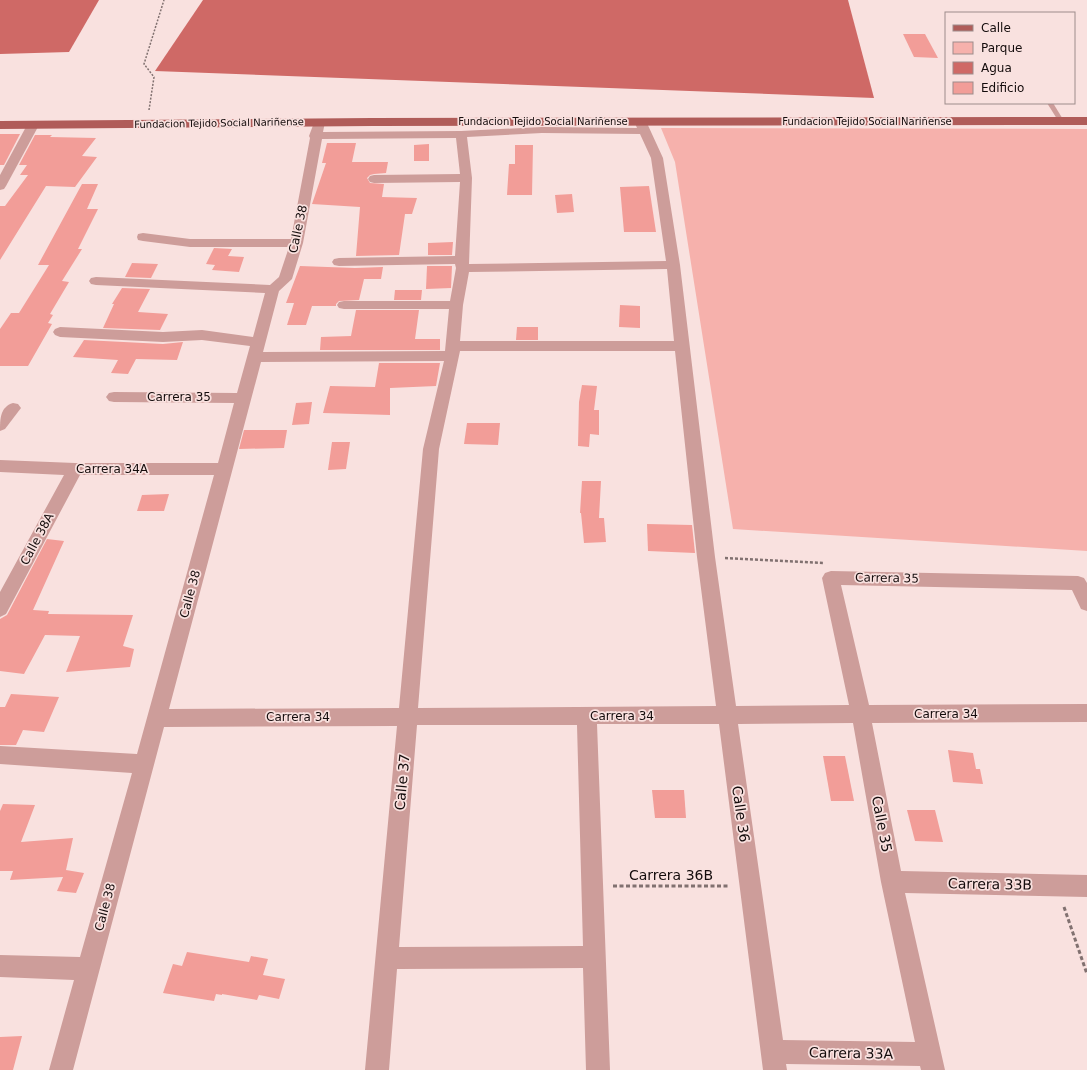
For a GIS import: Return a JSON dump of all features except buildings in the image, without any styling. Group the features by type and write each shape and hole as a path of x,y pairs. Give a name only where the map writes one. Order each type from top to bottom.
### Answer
{"main road":[{"name":"Fundacion Tejido Social Nariñense","path":"0,125 146,124 317,129 1087,121"}],"street":[{"path":"0,186 33,125"},
{"path":"317,129 461,134 642,126"},
{"name":"Calle 36","path":"642,126 657,158 673,265 706,557 774,1061"},
{"name":"Calle 38","path":"61,1070 273,289 285,279 297,243 317,129"},
{"name":"Calle 37","path":"377,1070 426,494 431,449 452,351 456,305 462,264 466,178 461,134"},
{"path":"374,178 466,178"},
{"path":"143,237 190,243 297,243"},
{"path":"339,262 673,265"},
{"path":"96,281 273,289"},
{"path":"344,305 456,305"},
{"path":"60,332 163,337 202,335 257,350 452,351 683,346"},
{"name":"Carrera 35","path":"114,397 244,398"},
{"path":"0,425 13,408"},
{"name":"Carrera 34A","path":"0,466 75,469 224,469"},
{"name":"Calle 38A","path":"0,609 75,469"},
{"name":"Carrera 35","path":"831,578 1078,583 1087,604"},
{"name":"Calle 35","path":"831,578 861,714 892,882 931,1062"},
{"name":"Carrera 34","path":"156,718 1087,713"},
{"path":"587,716 598,1070"},
{"path":"0,755 144,764"},
{"name":"Carrera 33B","path":"892,882 1087,886"},
{"path":"387,958 594,957"},
{"path":"0,966 88,969"},
{"name":"Carrera 33A","path":"774,1061 931,1062"}],"lane":[{"path":"1051,104 1061,121"}],"path":[{"path":"146,124 154,78 144,64 164,0"},
{"path":"706,557 820,561 829,568 831,578"},
{"path":"1057,885 1087,974"},
{"name":"Carrera 36B","path":"592,887 750,886"}],"green space":[{"path":"661,128 1087,129 1087,551 733,529 675,162"}],"water":[{"path":"0,0 99,0 69,52 0,54"},
{"path":"203,0 848,0 874,98 155,71"}]}
